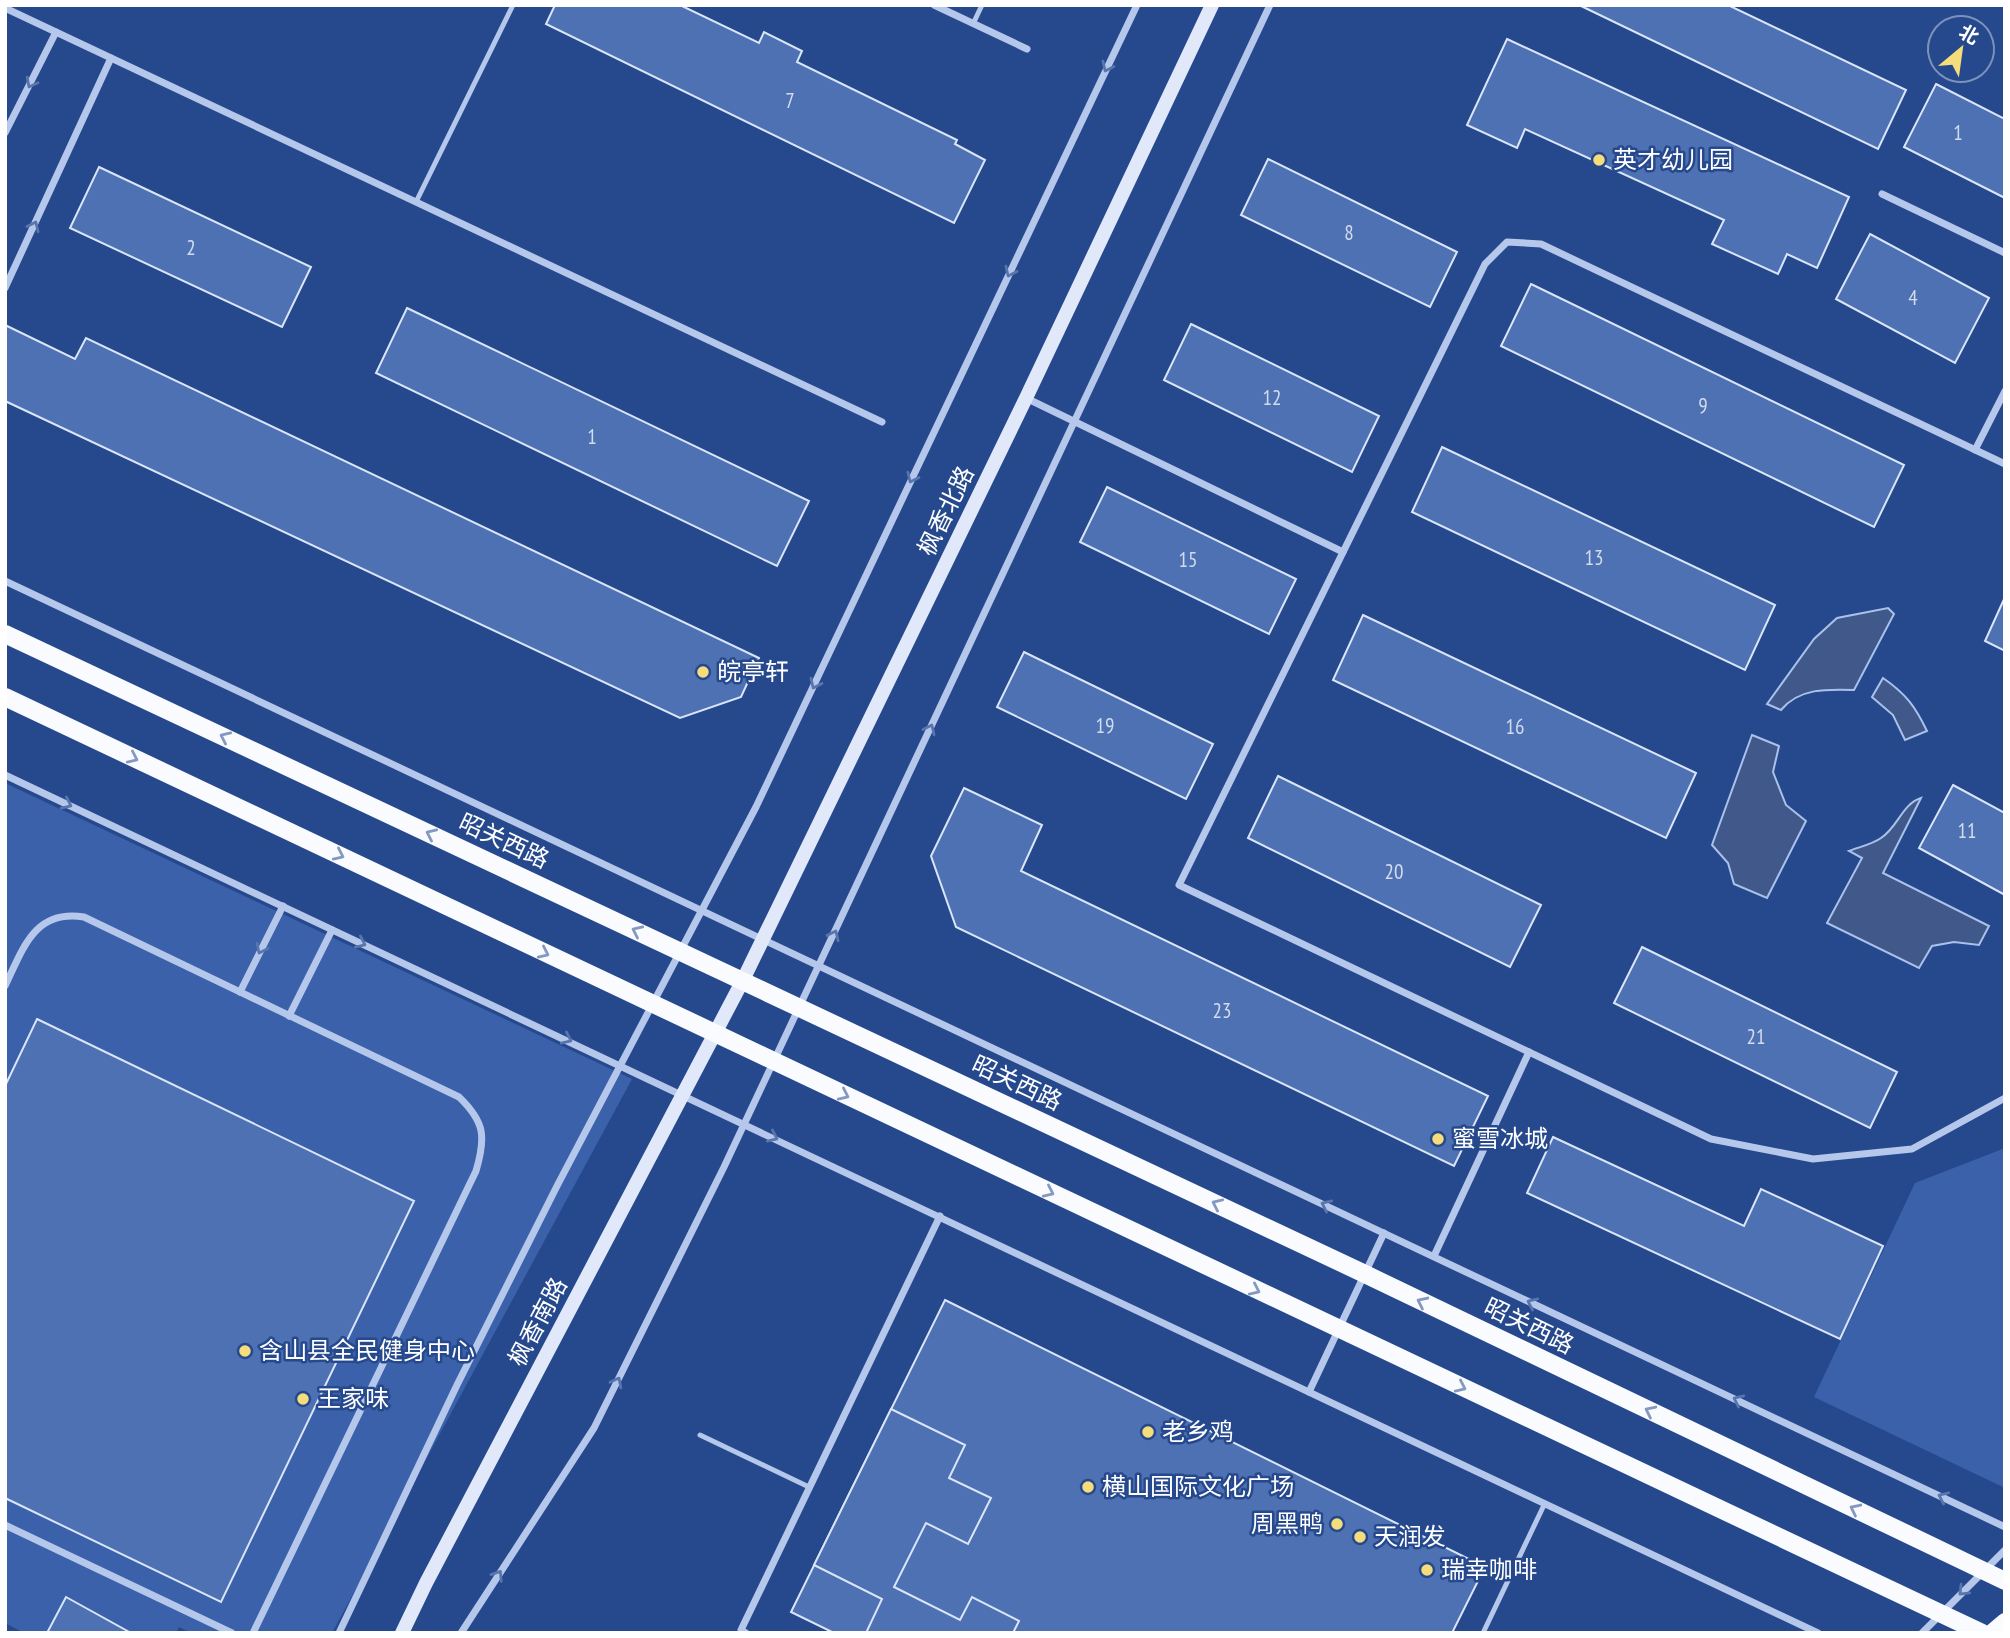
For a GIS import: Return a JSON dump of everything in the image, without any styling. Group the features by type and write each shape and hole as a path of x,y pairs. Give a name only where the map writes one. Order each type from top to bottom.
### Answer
{"main road":[{"name":"枫香北路","path":"716,1034 1026,398 1213,5"},
{"name":"昭关西路","path":"5,634 1365,1274 2005,1581"},
{"path":"5,697 1982,1633"},
{"name":"枫香南路","path":"402,1633 716,1034"},
{"path":"1993,1633 2005,1622"}],"street":[{"path":"933,5 1027,49"},
{"path":"339,1633 457,1385 756,807 1137,5"},
{"path":"461,1633 594,1428 745,1124 1270,5"},
{"path":"5,8 882,422"},
{"path":"5,133 57,32"},
{"path":"5,288 111,58"},
{"path":"1882,194 2005,253"},
{"path":"2005,464 1541,244 1507,243 1485,264 1179,885 1711,1139 1813,1159 1912,1149 2005,1098"},
{"path":"1975,450 2005,391"},
{"path":"1026,398 1343,552"},
{"path":"5,581 2005,1527"},
{"path":"5,775 1818,1633"},
{"path":"240,992 283,906"},
{"path":"5,986 30,936 55,918 69,915 84,917 459,1097 474,1111 481,1128 484,1146 476,1171 253,1633"},
{"path":"289,1016 332,930"},
{"path":"1434,1256 1529,1052"},
{"path":"746,1633 741,1630 940,1216"},
{"path":"1309,1392 1384,1233"},
{"path":"5,1525 232,1633"},
{"path":"1922,1633 2005,1550"}],"lane":[{"path":"416,202 513,5"},
{"path":"973,24 982,5"},
{"path":"700,1435 809,1487"},
{"path":"1483,1633 1545,1503"}],"shaded area":[{"path":"1888,608 1894,614 1854,690 1814,691 1796,697 1781,710 1767,704 1814,639 1837,618"},
{"path":"1883,678 1909,701 1927,731 1905,740 1893,715 1872,697"},
{"path":"1752,735 1779,746 1773,772 1786,805 1806,821 1767,898 1734,884 1728,863 1712,845"},
{"name":"含山县全民健身中心","path":"5,783 632,1079 332,1633 191,1633 179,1627 176,1633 24,1633 5,1623"},
{"path":"1921,798 1883,873 1989,926 1979,945 1954,942 1932,946 1919,968 1827,923 1862,858 1849,851 1881,838 1909,805"},
{"path":"2005,1148 2005,1488 1814,1397 1915,1183"}],"building":[{"path":"555,5 680,5 759,43 764,32 802,51 797,62 957,140 955,144 985,160 954,223 546,24"},
{"path":"1579,5 1728,5 1906,90 1878,149"},
{"path":"1507,39 1849,197 1817,268 1787,254 1778,274 1712,244 1724,220 1525,129 1517,148 1467,125"},
{"path":"1936,84 2005,119 2005,198 1904,147"},
{"path":"1268,159 1457,252 1430,307 1241,215"},
{"path":"99,167 311,267 282,327 70,228"},
{"path":"1870,234 1989,298 1955,363 1836,299"},
{"path":"1531,284 1904,465 1874,527 1501,346"},
{"path":"407,308 809,501 777,566 376,373"},
{"path":"1191,324 1379,416 1352,472 1164,380"},
{"path":"5,325 75,359 86,338 759,658 741,697 680,718 5,401"},
{"path":"1442,447 1775,605 1745,670 1412,512"},
{"path":"1107,487 1296,579 1269,634 1080,542"},
{"path":"2005,597 2005,651 1985,641"},
{"path":"1363,615 1696,773 1666,838 1333,680"},
{"path":"1024,652 1213,744 1186,799 997,707"},
{"path":"1278,776 1541,905 1510,967 1248,838"},
{"path":"1953,785 2005,813 2005,895 1919,848"},
{"path":"964,788 1042,825 1021,871 1488,1096 1454,1166 956,927 931,856"},
{"path":"1642,947 1897,1072 1870,1128 1614,1003"},
{"name":"含山县全民健身中心","path":"37,1019 414,1201 221,1602 5,1498 5,1086"},
{"path":"1553,1137 1744,1226 1761,1189 1883,1246 1840,1339 1527,1193"},
{"name":"横山国际文化广场","path":"945,1300 1485,1567 1452,1633 834,1633 791,1612"},
{"path":"891,1409 965,1445 949,1478 991,1498 968,1544 926,1523 894,1587 960,1620 972,1597 1019,1621 1013,1633 866,1633 882,1599 814,1565"},
{"path":"66,1597 131,1633 47,1633"}],"place":[{"name":"英才幼儿园","path":"1599,160"},
{"name":"皖亭轩","path":"703,672"},
{"name":"蜜雪冰城","path":"1438,1139"},
{"name":"含山县全民健身中心","path":"245,1351"},
{"name":"王家味","path":"303,1399"},
{"name":"老乡鸡","path":"1148,1432"},
{"name":"横山国际文化广场","path":"1088,1487"},
{"name":"周黑鸭","path":"1337,1524"},
{"name":"天润发","path":"1360,1537"},
{"name":"瑞幸咖啡","path":"1427,1570"}]}
